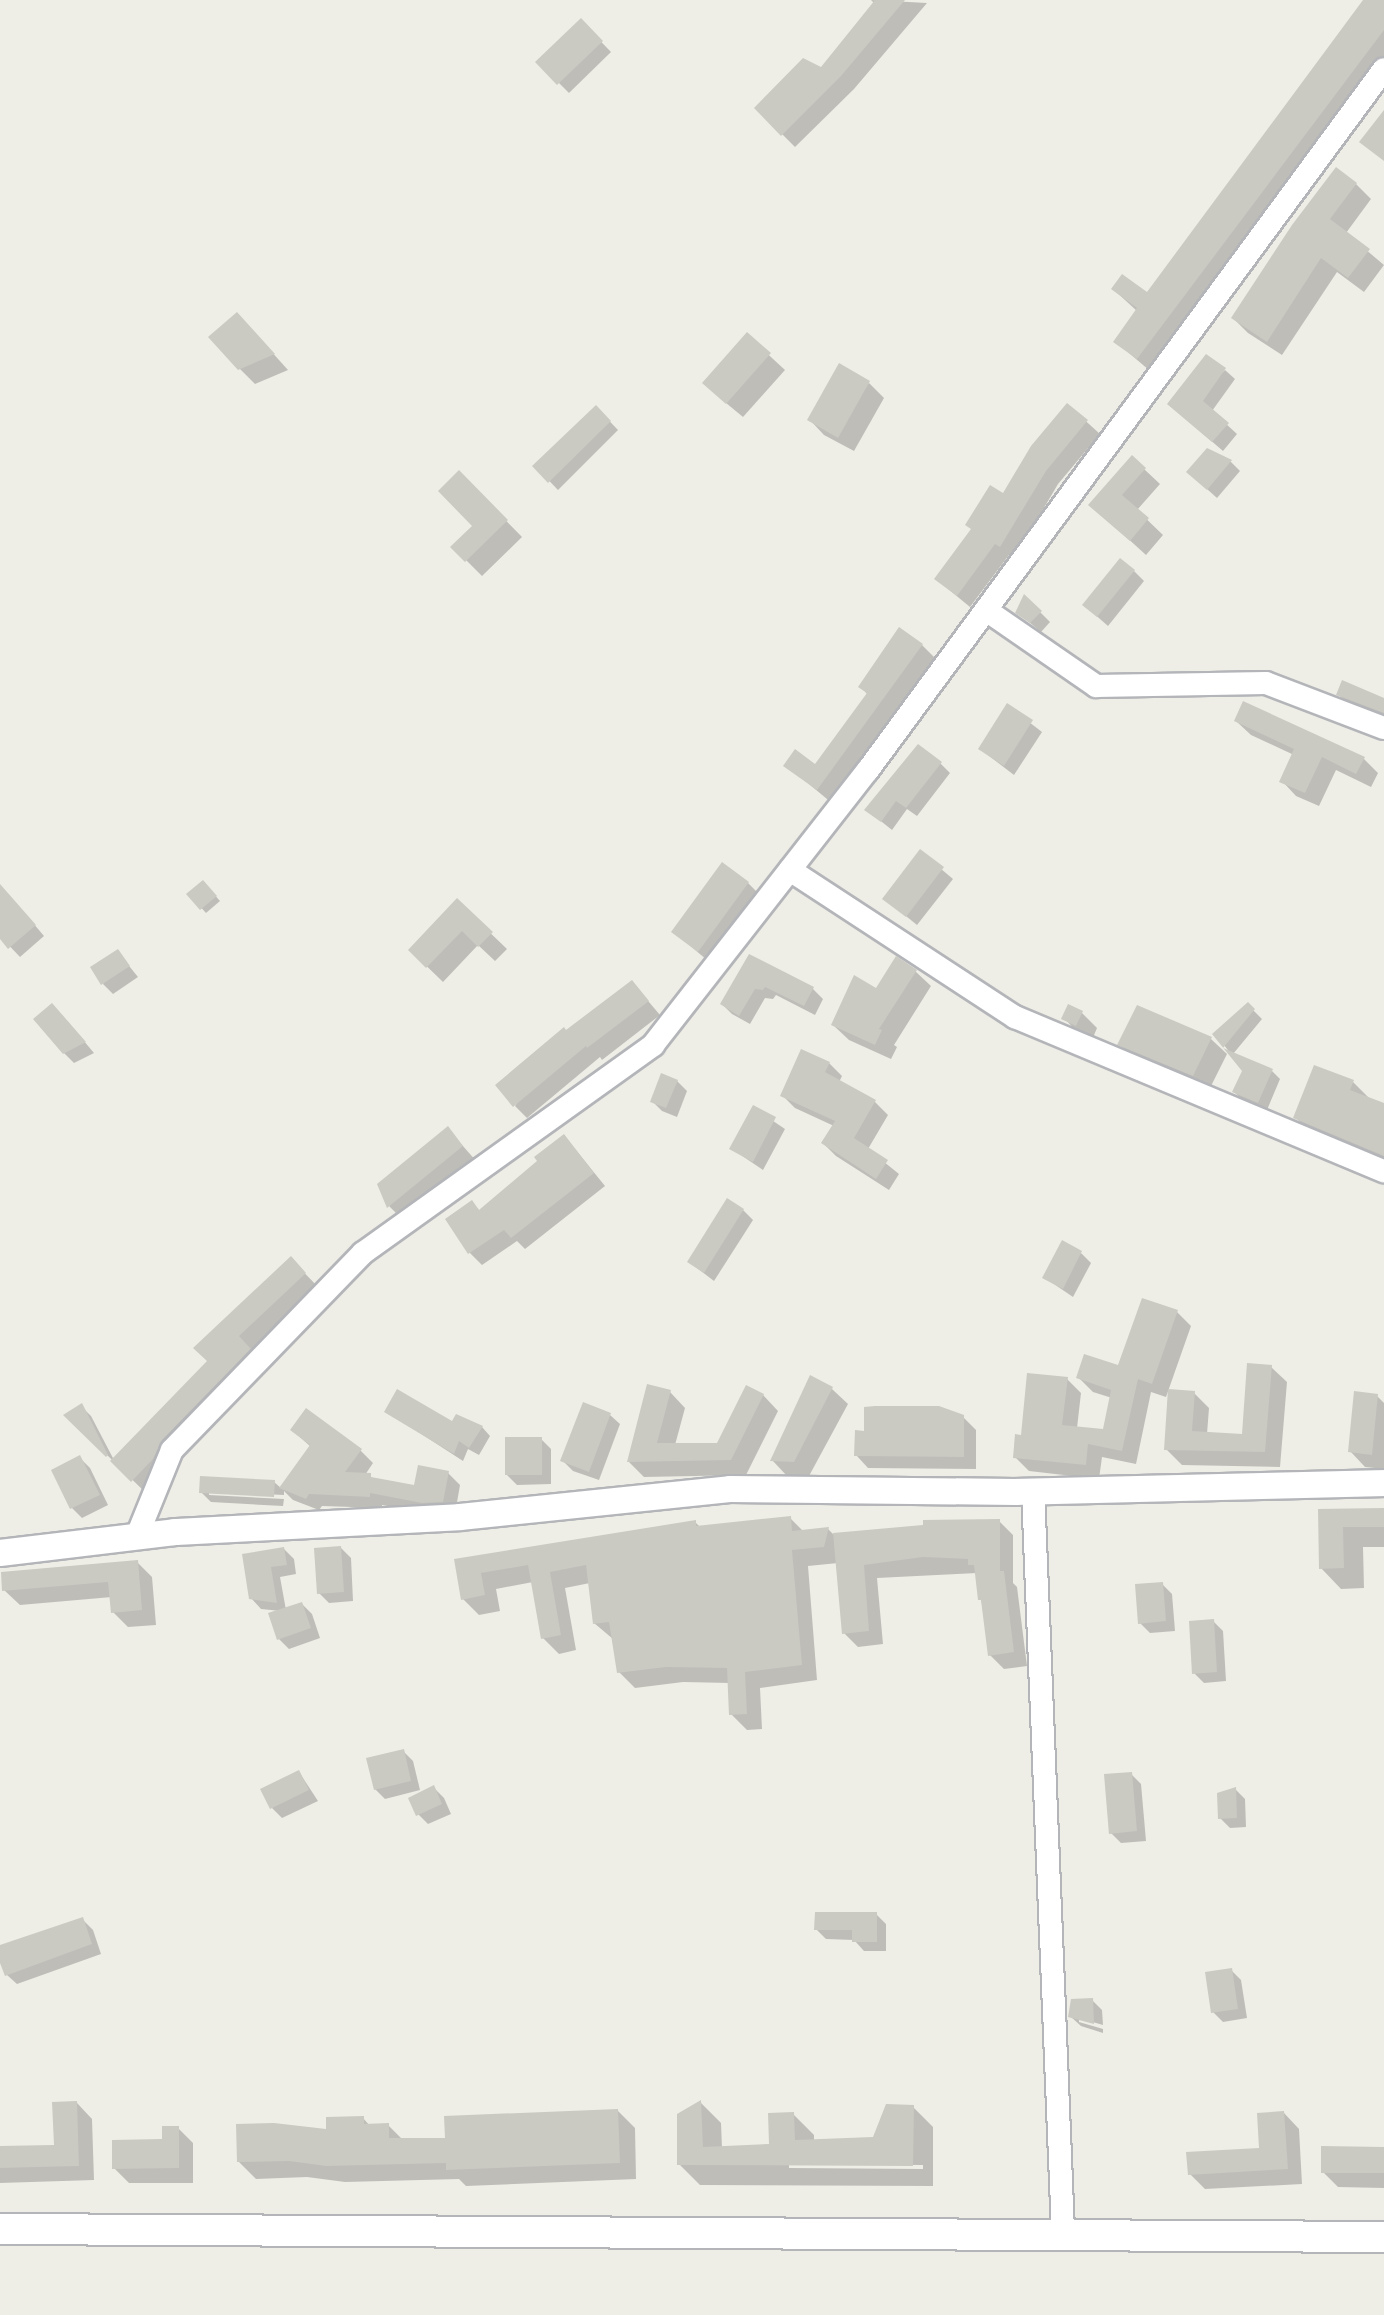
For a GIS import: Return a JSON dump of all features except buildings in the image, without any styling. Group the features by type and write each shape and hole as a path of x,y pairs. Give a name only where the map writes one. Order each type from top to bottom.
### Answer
{"main road":[{"path":"0,2229 1063,2232 1384,2237"}],"street":[{"path":"137,1536 172,1450 363,1253 653,1045 790,870 986,610 1384,69"},
{"path":"986,610 1096,686 1266,683 1384,728"},
{"path":"790,870 1015,1017 1384,1171"},
{"path":"0,1553 137,1536 460,1517 730,1489 1033,1491 1384,1483"},
{"path":"1033,1491 1063,2232"}]}
